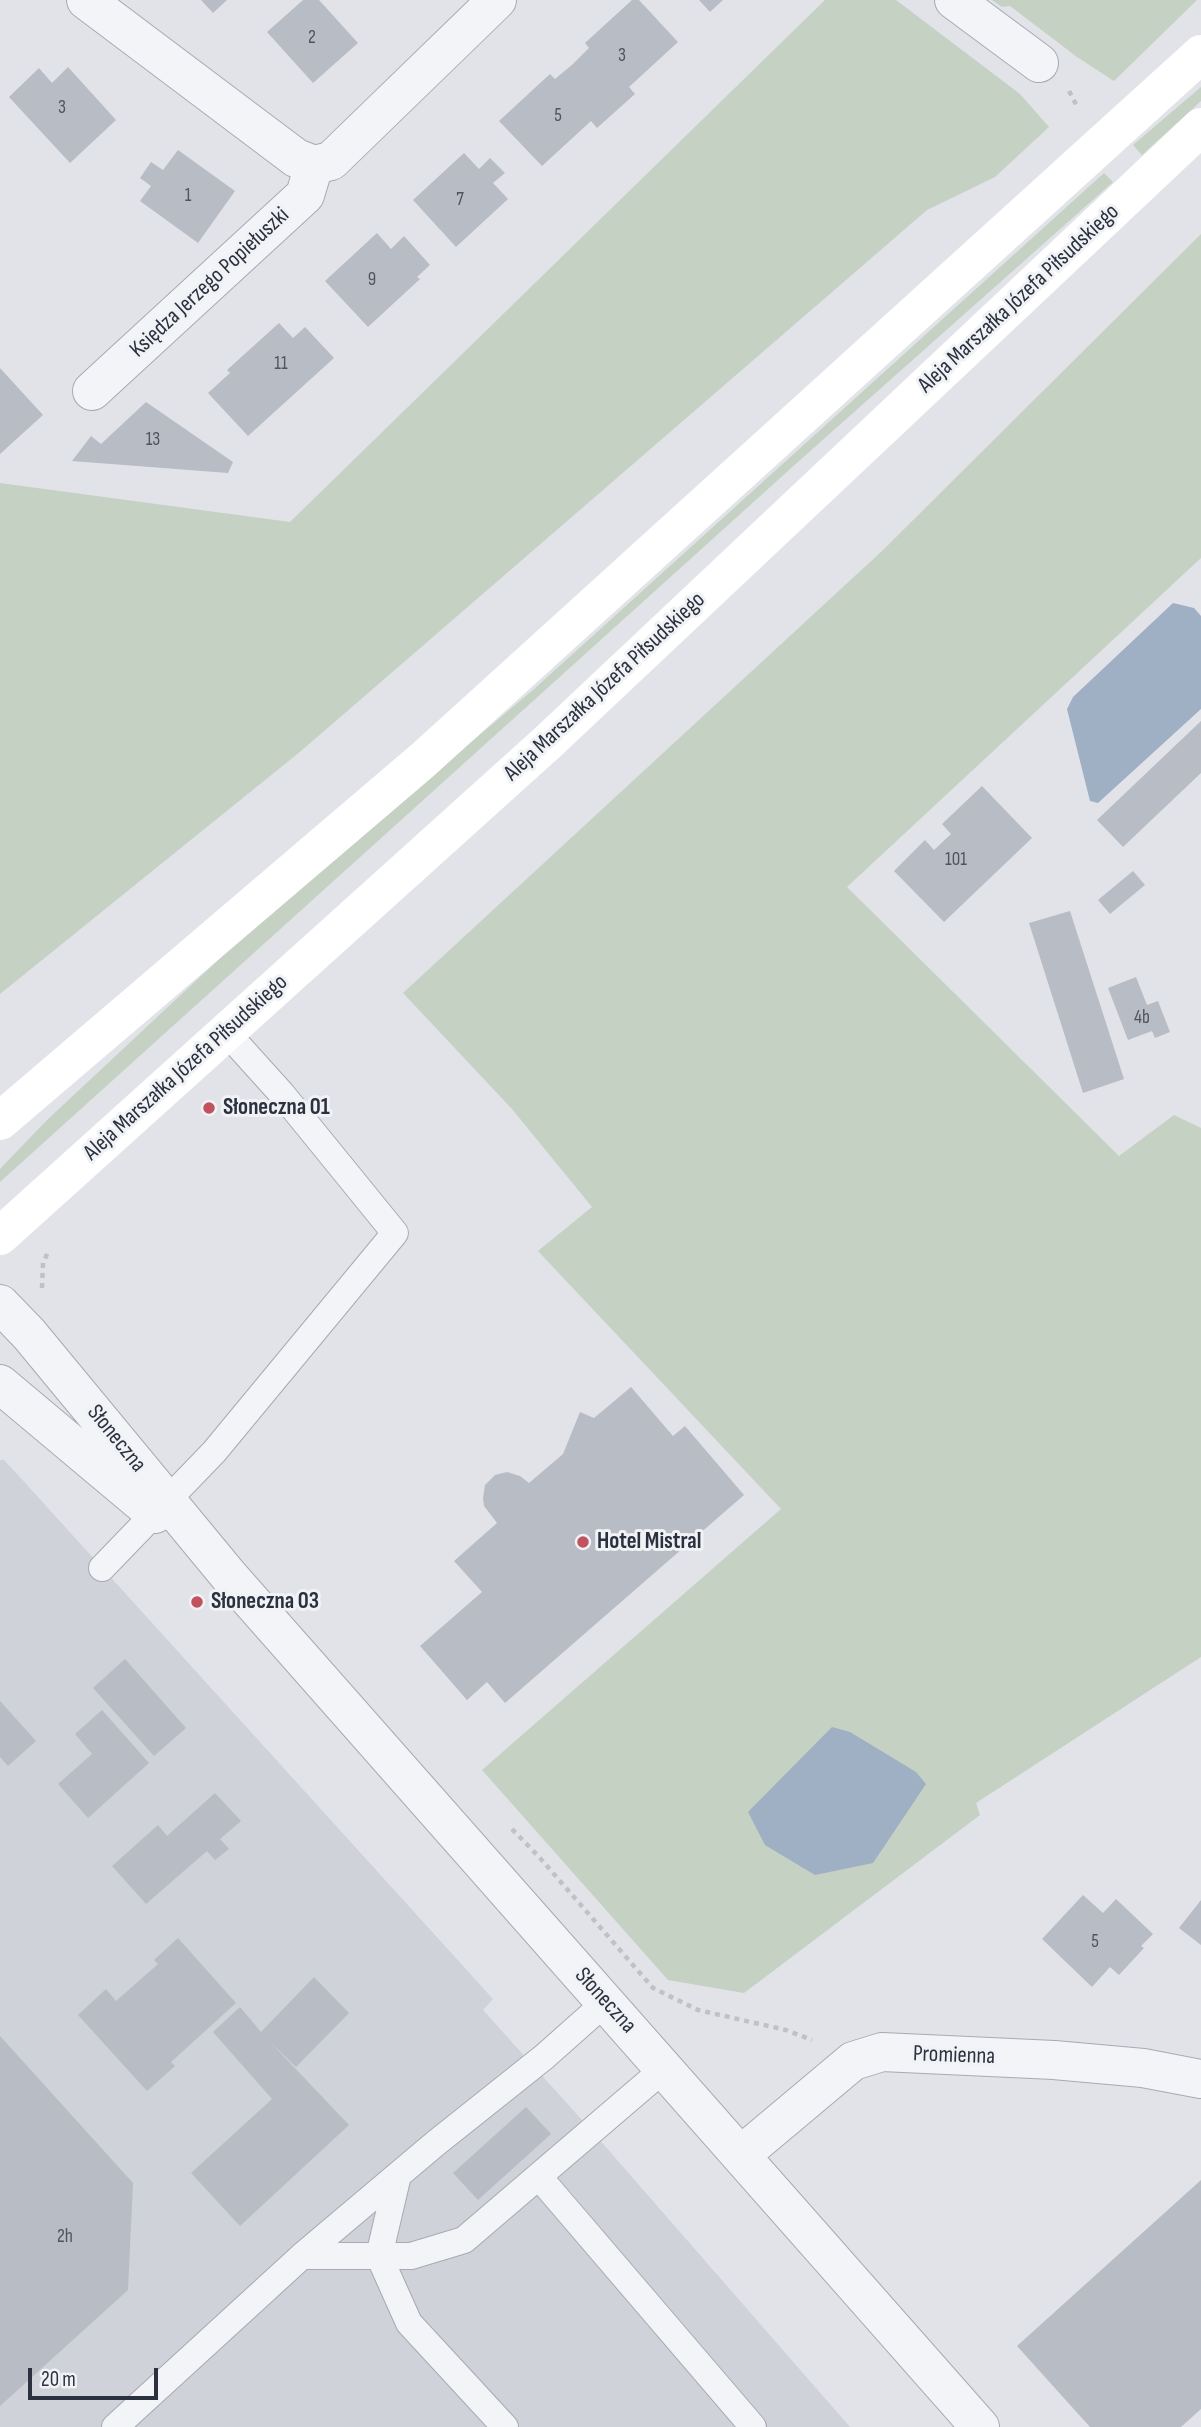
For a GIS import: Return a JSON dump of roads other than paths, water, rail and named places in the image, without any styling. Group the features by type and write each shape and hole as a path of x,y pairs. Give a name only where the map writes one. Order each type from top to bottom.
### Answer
{"main road":[{"path":"0,1121 423,761 1201,54"},
{"name":"Aleja Marszałka Józefa Piłsudskiego","path":"0,1236 548,742 1201,127"}],"street":[{"path":"86,0 305,161 331,161 497,0"},
{"path":"954,0 1039,63"},
{"name":"Księdza Jerzego Popiełuszki","path":"92,391 305,195 305,161"},
{"name":"Słoneczna","path":"0,1304 29,1334 160,1508"},
{"name":"Słoneczna","path":"0,1384 160,1508 229,1576 980,2427"},
{"name":"Promienna","path":"741,2155 853,2061 882,2052 1054,2060 1143,2068 1201,2079"}],"lane":[{"path":"102,1568 214,1452 395,1233 282,1094 226,1032"},
{"path":"115,2427 302,2256 533,2066 606,2002"},
{"path":"302,2256 411,2256 464,2239 665,2068"},
{"path":"398,2175 379,2256 409,2323 505,2427"},
{"path":"539,2177 753,2427"}],"water":[{"path":"1173,603 1194,608 1201,616 1201,709 1098,803 1090,801 1067,709 1073,697"},
{"path":"832,1727 850,1732 916,1772 926,1784 873,1863 815,1875 765,1845 748,1812"}],"place":[{"name":"Słoneczna 01","path":"209,1108"},
{"name":"Hotel Mistral","path":"583,1542"},
{"name":"Słoneczna 03","path":"197,1602"}]}
